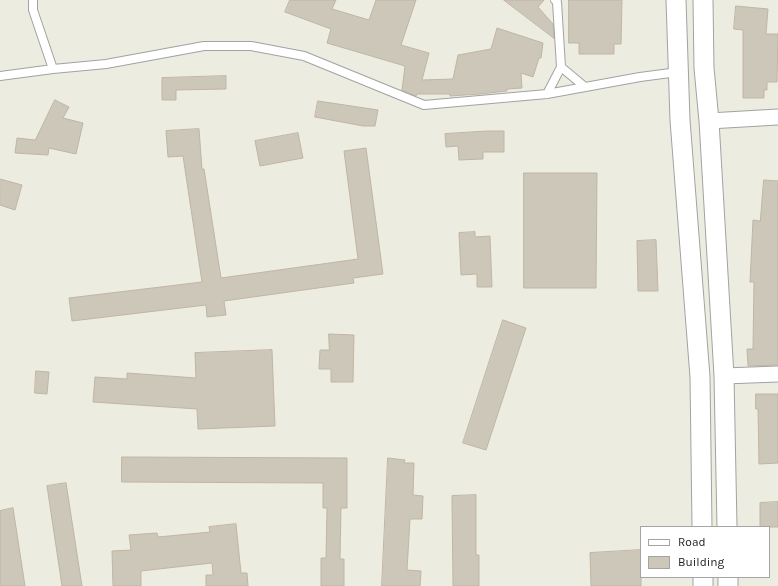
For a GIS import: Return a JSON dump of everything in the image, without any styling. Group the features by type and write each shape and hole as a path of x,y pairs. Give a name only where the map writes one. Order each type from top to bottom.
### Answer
{"street":[{"path":"676,0 680,120 700,377 702,526"},
{"path":"703,0 704,68 709,121 724,376 727,526"},
{"path":"709,121 778,117"},
{"path":"724,376 778,374"}],"lane":[{"path":"33,0 33,10 52,69"},
{"path":"547,94 561,67 557,2 555,0"},
{"path":"0,76 106,64 204,46 251,46 304,56 424,105 547,94 640,77 678,72"},
{"path":"561,67 585,87"}],"building":[{"path":"290,0 336,0 332,9 369,20 376,0 416,0 401,45 429,53 422,80 453,79 458,55 491,49 497,28 543,43 541,58 539,58 533,77 521,73 522,88 480,94 450,96 450,94 417,94 416,96 402,90 405,66 327,43 331,29 285,12"},
{"path":"504,0 544,0 538,7 553,24 554,38"},
{"path":"569,0 622,0 621,44 614,44 614,54 579,54 579,43 569,43"},
{"path":"736,6 768,9 766,34 778,34 777,82 767,82 767,90 764,90 764,98 743,98 743,30 734,29"},
{"path":"226,76 226,89 176,90 176,100 162,100 162,78"},
{"path":"55,100 69,107 63,118 83,123 76,154 49,148 48,155 15,153 17,138 35,140"},
{"path":"318,101 378,110 375,126 363,126 315,117"},
{"path":"199,129 202,169 204,169 221,278 358,259 344,151 366,148 383,274 353,278 354,283 224,301 226,315 207,317 206,305 72,321 69,298 202,282 183,156 168,157 166,131"},
{"path":"504,131 504,152 483,152 483,159 459,160 458,146 446,147 445,134"},
{"path":"298,133 303,158 260,166 255,141"},
{"path":"524,173 597,173 596,288 524,288"},
{"path":"0,179 22,185 15,210 0,205"},
{"path":"764,180 778,181 778,365 748,366 747,349 753,349 754,282 750,282 753,220 760,221"},
{"path":"475,232 475,237 490,236 492,287 477,287 477,274 461,275 459,233"},
{"path":"656,240 658,291 638,291 637,241"},
{"path":"503,320 526,328 486,450 463,443"},
{"path":"329,334 354,335 353,382 331,382 331,369 319,369 320,350 329,350"},
{"path":"272,350 275,426 198,429 197,409 93,402 95,377 127,379 127,373 196,378 195,353"},
{"path":"36,371 49,372 47,394 35,393"},
{"path":"756,394 778,394 778,463 759,464 758,409 756,409"},
{"path":"122,457 347,458 347,508 341,508 340,559 344,559 344,586 321,586 321,558 326,558 327,508 323,508 323,483 122,482"},
{"path":"388,458 405,460 404,463 414,463 413,495 423,496 422,519 410,519 407,570 421,571 420,586 382,586"},
{"path":"66,483 82,586 62,586 47,486"},
{"path":"476,495 476,555 479,555 479,586 453,586 452,496"},
{"path":"778,502 778,527 760,526 760,503"},
{"path":"13,508 25,586 0,586 0,511"},
{"path":"236,524 241,573 247,573 248,586 206,586 206,575 213,575 212,563 141,571 141,586 113,586 112,551 131,550 129,535 157,533 158,537 210,532 209,527"},
{"path":"640,550 641,586 591,586 590,553"}]}
